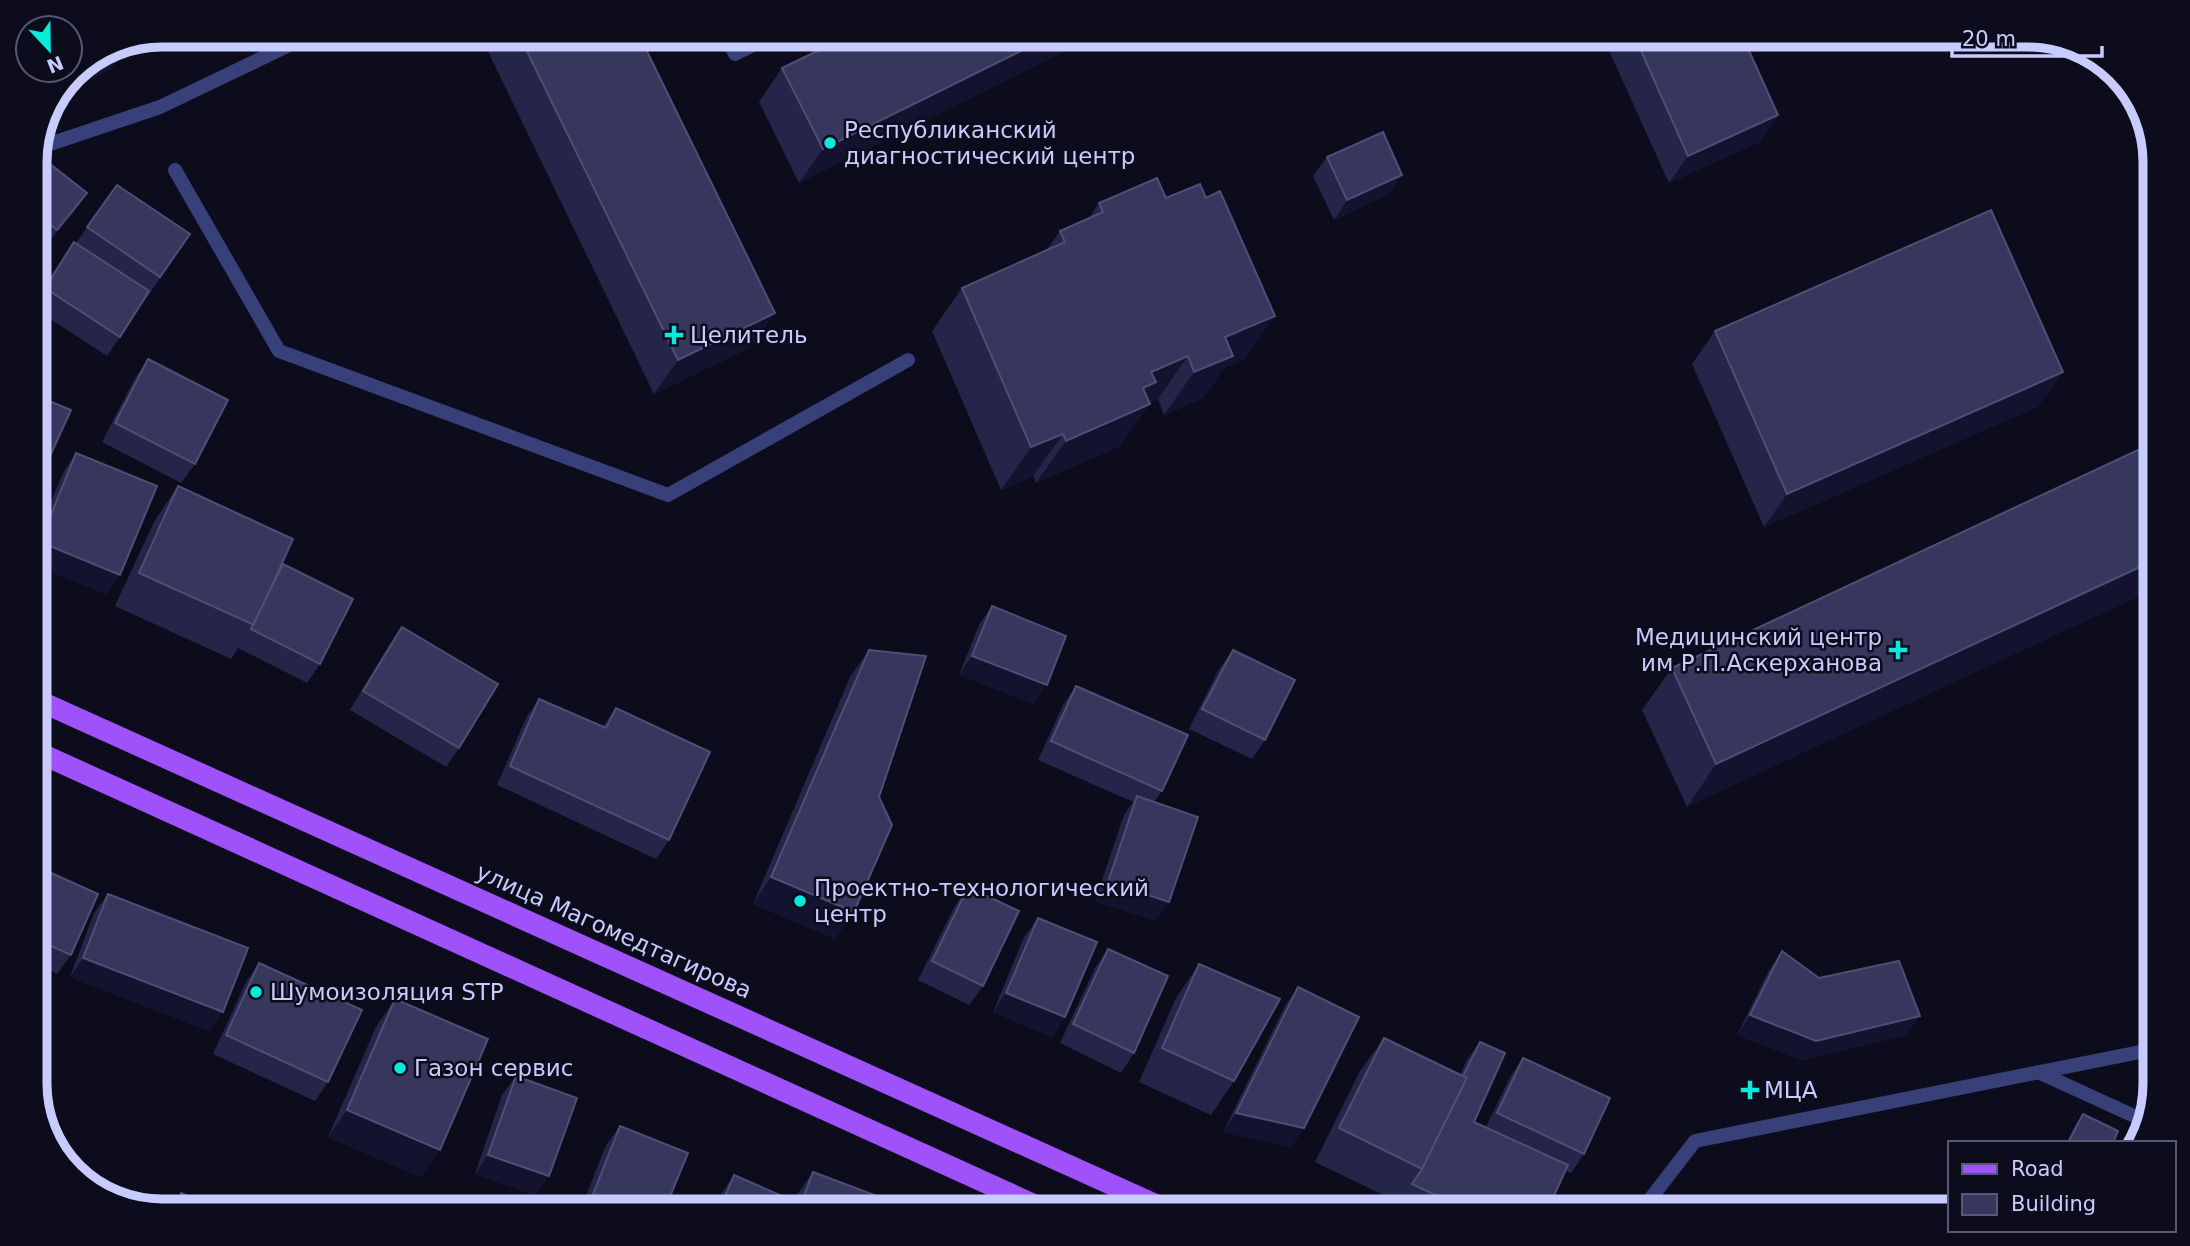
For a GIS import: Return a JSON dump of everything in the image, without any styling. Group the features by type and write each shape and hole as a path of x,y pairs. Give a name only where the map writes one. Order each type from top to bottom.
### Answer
{"main road":[{"name":"улица Магомедтагирова","path":"47,704 1143,1199"},
{"path":"47,756 1022,1199"}],"street":[{"path":"49,144 160,107 285,47"},
{"path":"732,47 735,54 749,47"},
{"path":"175,170 279,351 668,495 908,360"},
{"path":"1650,1199 1695,1141 2143,1051"},
{"path":"2038,1072 2137,1118"}],"building":[{"path":"525,47 645,47 775,313 678,360"},
{"path":"825,47 1029,47 823,149 782,68"},
{"path":"1639,47 1747,47 1778,115 1688,156"},
{"path":"1383,132 1402,175 1347,200 1327,157"},
{"path":"47,162 87,193 57,230 47,223"},
{"path":"1157,178 1166,198 1200,184 1206,198 1220,191 1275,316 1225,337 1233,356 1194,372 1188,356 1151,372 1156,382 1143,388 1150,404 1066,441 1063,434 1031,447 962,288 1065,242 1060,231 1103,212 1099,203"},
{"path":"117,185 190,234 160,277 87,227"},
{"path":"1991,210 2063,372 1787,494 1715,331"},
{"path":"74,242 149,291 120,337 47,289 47,285"},
{"path":"148,359 228,400 195,464 115,423"},
{"path":"47,400 71,410 47,463"},
{"name":"Медицинский центр им Р.П.Аскерханова","path":"2143,448 2143,566 1716,764 1672,668"},
{"path":"76,453 157,486 120,575 47,545 47,525"},
{"path":"178,486 293,539 254,625 139,573"},
{"path":"283,564 353,599 320,664 251,629"},
{"path":"992,606 1066,636 1047,685 972,656"},
{"path":"402,627 498,684 459,748 363,691"},
{"path":"869,650 926,656 879,797 892,825 854,912 771,877"},
{"path":"1233,650 1295,680 1265,740 1202,709"},
{"path":"1076,686 1188,735 1162,791 1051,741"},
{"path":"539,699 606,728 616,708 710,752 669,840 510,766"},
{"path":"1137,796 1198,817 1169,902 1108,882"},
{"path":"47,871 98,894 71,955 47,944"},
{"path":"968,887 1019,911 983,986 932,961"},
{"path":"108,894 248,948 223,1012 83,958"},
{"path":"1038,918 1097,942 1065,1017 1006,993"},
{"path":"1108,949 1168,976 1134,1053 1073,1024"},
{"path":"1782,951 1819,978 1899,961 1920,1016 1816,1041 1750,1015"},
{"path":"259,963 362,1010 328,1082 226,1035"},
{"path":"1199,964 1280,999 1234,1081 1162,1048"},
{"path":"1298,987 1359,1017 1304,1128 1236,1113"},
{"path":"395,999 488,1039 440,1150 347,1110"},
{"path":"1384,1038 1467,1078 1422,1169 1339,1128"},
{"path":"1480,1042 1505,1053 1474,1122 1568,1165 1552,1199 1444,1199 1412,1184 1467,1078 1463,1076"},
{"path":"1523,1058 1610,1098 1584,1154 1497,1113"},
{"path":"516,1076 577,1098 549,1176 488,1155"},
{"path":"2083,1114 2118,1131 2114,1141 2069,1141"},
{"path":"620,1126 688,1153 669,1199 592,1197"},
{"path":"813,1172 885,1199 803,1199"},
{"path":"734,1175 789,1199 724,1199"},
{"path":"181,1193 195,1199 179,1199"}],"place":[{"name":"Республиканский диагностический центр","path":"830,143"},
{"name":"Целитель","path":"674,335"},
{"name":"Медицинский центр им Р.П.Аскерханова","path":"1898,650"},
{"name":"Проектно-технологический центр","path":"800,901"},
{"name":"Шумоизоляция STP","path":"256,992"},
{"name":"Газон сервис","path":"400,1068"},
{"name":"МЦА","path":"1750,1090"}]}
